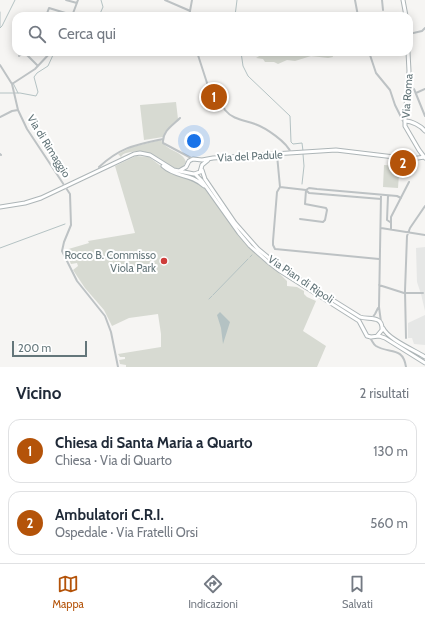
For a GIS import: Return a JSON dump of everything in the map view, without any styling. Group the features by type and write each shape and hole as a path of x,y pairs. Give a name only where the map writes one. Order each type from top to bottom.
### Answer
{"main road":[{"path":"403,0 405,12"},
{"name":"Via Roma","path":"408,56 408,85 405,121 407,131 425,157"},
{"path":"405,121 409,121 424,128"},
{"name":"Via del Padule","path":"192,159 199,160 336,150 411,158 425,157"},
{"path":"0,207 18,205 33,201 66,187 134,154 148,155 171,169 179,171 195,174 202,170"},
{"path":"179,171 192,159"},
{"name":"Via del Padule","path":"202,165 209,159"},
{"name":"Via del Padule","path":"199,160 202,165 202,170"},
{"name":"Via Pian di Ripoli","path":"160,161 170,171 194,178 208,190"},
{"name":"Via del Padule","path":"188,164 190,172"},
{"name":"Via Pian di Ripoli","path":"202,170 206,181 238,226 263,254 280,267 360,318 377,319 385,332 390,336 425,357"},
{"name":"Via Pian di Ripoli","path":"195,174 202,181 233,226 256,252 279,270 359,321 365,333 369,337"},
{"path":"363,327 370,319"},
{"path":"377,337 381,333 382,326"},
{"path":"369,337 389,340 425,363"}],"street":[{"path":"66,0 77,4"},
{"path":"73,12 78,0"},
{"path":"165,0 190,11 192,0"},
{"path":"355,0 357,12"},
{"path":"382,0 383,10"},
{"path":"48,12 49,8 62,12"},
{"path":"413,33 422,31 425,28"},
{"path":"28,56 38,66"},
{"path":"12,84 38,66 47,56"},
{"path":"198,56 204,79 210,91 221,92 224,107 228,114 238,120 263,128 287,146 292,154"},
{"path":"370,56 376,73 390,90 400,116 405,121"},
{"path":"0,65 12,84 18,110"},
{"path":"408,85 413,86 425,116"},
{"path":"416,94 425,89"},
{"name":"Via di Rimaggio","path":"0,117 12,111 18,110 27,129 66,187"},
{"path":"99,167 112,156 131,146 163,139 165,132 180,118"},
{"name":"Via del Padule","path":"163,139 164,144 192,159"},
{"name":"Via del Padule","path":"180,153 186,158 188,164"},
{"path":"277,155 280,187 276,198 273,241 275,249 380,259"},
{"path":"391,229 391,216 409,182"},
{"path":"66,187 70,195 71,225 62,251 77,281 105,316 111,332 118,367"},
{"path":"280,187 306,190 309,188 381,199"},
{"path":"306,190 308,193 381,195 398,196 400,198"},
{"path":"300,219 323,222 326,219 326,208 305,204 306,190"},
{"path":"381,195 379,307 382,326"},
{"path":"388,196 387,220 390,222"},
{"path":"406,338 408,232 425,206"},
{"path":"380,228 425,235"},
{"path":"379,285 406,293 423,293"},
{"path":"370,319 376,314 379,307"},
{"path":"369,337 377,346 400,354 405,360 406,367"},
{"path":"374,343 374,339 377,337"}],"shaded area":[{"path":"259,56 311,56 295,61 287,60 278,64 274,62 265,62 263,59 256,58"},
{"path":"311,56 333,57 328,58"},
{"path":"176,102 178,119 165,132 163,137 144,140 140,105"},
{"path":"161,140 167,147 182,155 186,162 183,167 171,167 147,152 131,152 124,154 121,157 118,154 132,147"},
{"name":"Rocco B. Commisso Viola Park","path":"136,156 149,157 170,173 189,178 202,185 243,240 260,258 287,281 287,286 297,287 304,291 304,294 307,297 316,301 303,331 326,346 317,367 126,367 126,365 120,364 119,360 125,359 125,357 120,357 118,354 161,347 158,314 129,318 112,326 104,310 85,288 73,270 78,266 77,263 71,264 65,250 89,243 88,241 135,233 115,166"},
{"path":"384,165 398,166 396,167 395,173 399,174 398,188 383,187"},
{"path":"425,247 425,311 417,282 416,248"},
{"path":"220,312 230,322 223,344 221,328 217,315"},
{"path":"425,315 425,345 414,344 412,338 408,338 408,323"}],"waterway":[{"path":"0,28 15,0"},
{"path":"101,0 103,7 101,12"},
{"path":"236,12 237,0"},
{"path":"0,12 0,27"},
{"path":"0,93 20,93 36,96 38,92 34,77 37,73 48,66 53,56"},
{"path":"242,56 243,66 248,76 290,116 291,142 293,144 302,143 303,151"},
{"path":"13,83 18,93"},
{"path":"302,184 304,166 303,154"},
{"path":"0,248 65,224"},
{"path":"213,295 248,259"},
{"path":"209,299 212,296"}],"place":[{"name":"Chiesa di Santa Maria a Quarto","path":"214,97"},
{"name":"Ambulatori C.R.I.","path":"403,163"},
{"name":"Rocco B. Commisso Viola Park","path":"164,261"}]}
